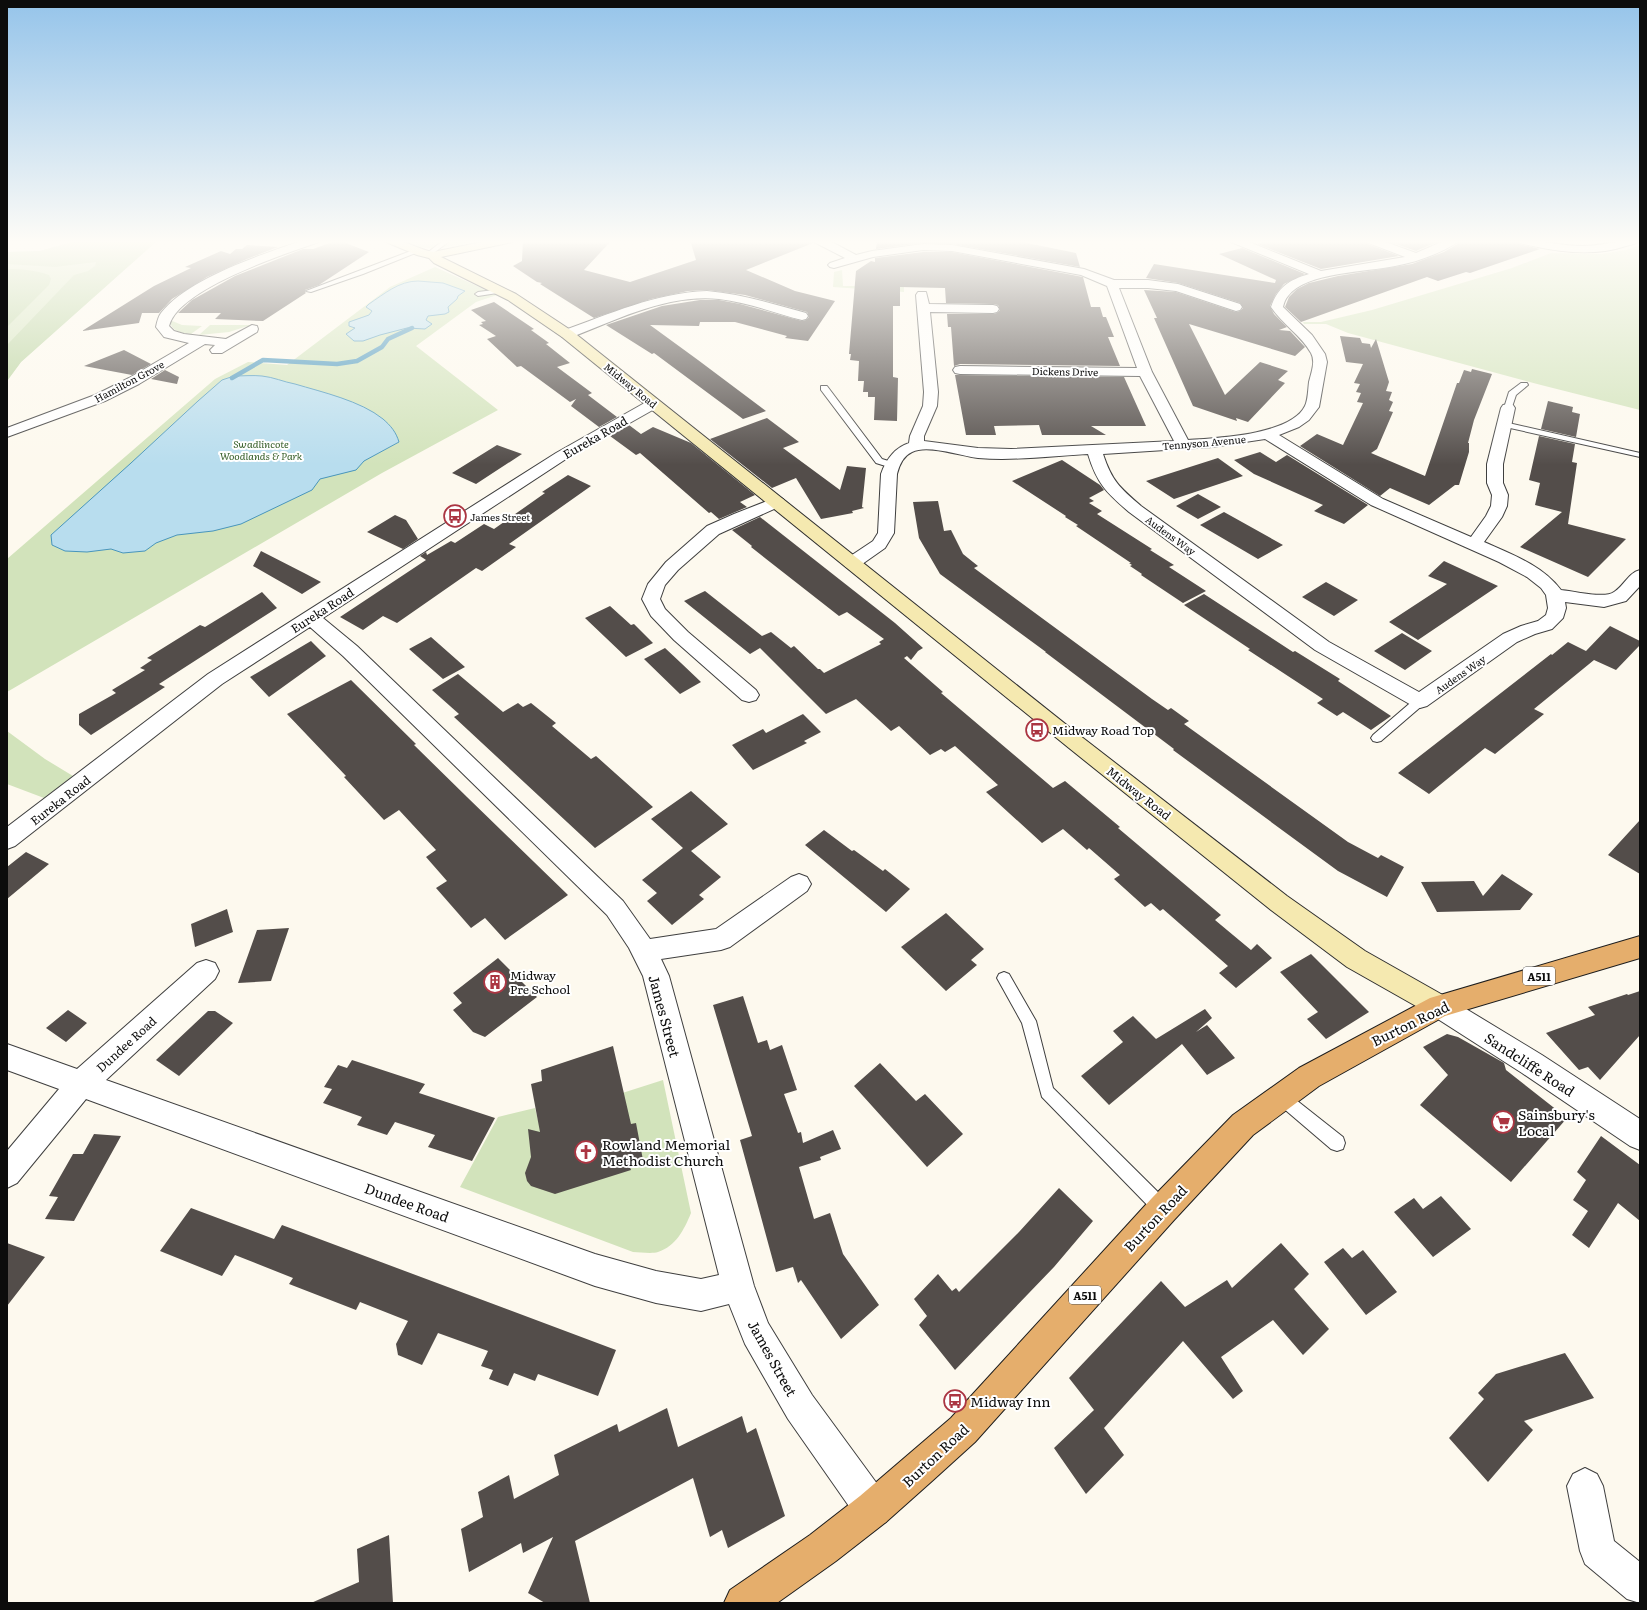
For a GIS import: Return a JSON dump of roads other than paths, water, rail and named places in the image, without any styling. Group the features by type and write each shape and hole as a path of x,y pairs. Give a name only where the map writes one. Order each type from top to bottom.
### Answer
{"highway":[{"name":"Burton Road","path":"743,1603 773,1594 823,1548 873,1509 963,1430 1163,1208 1243,1125 1308,1077 1438,1006 1640,947"}],"main road":[{"name":"Midway Road","path":"538,315 568,334 653,404 1076,743 1279,902 1356,959 1438,1006"}],"street":[{"path":"167,315 162,327 169,334 183,338 228,343"},
{"path":"568,334 619,315"},
{"path":"852,563 879,544 886,533 889,474 892,465 900,454 906,449 916,446 917,436 930,406 931,392 923,315"},
{"path":"1124,315 1145,372 1182,444"},
{"name":"Tennyson Avenue","path":"916,446 928,445 978,453 1011,454 1094,450 1240,440 1289,427 1308,414 1312,407 1320,362 1318,354 1307,338 1283,315"},
{"path":"210,354 252,329"},
{"name":"Hamilton Grove","path":"7,433 100,398 134,381 204,340"},
{"name":"Dickens Drive","path":"960,370 986,375 1145,372"},
{"name":"Eureka Road","path":"7,840 215,679 561,456 653,404"},
{"path":"1474,544 1494,517 1499,506 1500,496 1495,483 1495,464 1508,408"},
{"path":"1267,434 1377,502 1505,558 1533,573 1547,584 1555,595 1604,601 1620,597 1640,575"},
{"name":"Audens Way","path":"1094,450 1101,472 1113,490 1135,509 1322,646 1420,701 1510,638 1528,630 1545,625 1554,618 1557,608 1555,595"},
{"path":"749,695 662,617 657,612 651,599 657,584 672,566 714,530 740,517 777,502"},
{"name":"James Street","path":"311,618 350,652 615,908 645,951 656,976 738,1286 756,1333 800,1407 873,1509"},
{"path":"645,951 721,939 799,884"},
{"name":"Dundee Road","path":"7,1173 81,1084 206,971"},
{"name":"Sandcliffe Road","path":"1438,1006 1532,1064 1640,1136"},
{"name":"Dundee Road","path":"7,1057 595,1270 656,1287 701,1296 738,1286"},
{"path":"1585,1486 1598,1550 1640,1586"}],"lane":[{"path":"1508,408 1512,394 1524,385"},
{"path":"824,388 879,461 892,465"},
{"path":"1504,424 1640,455"},
{"path":"1376,738 1420,701"},
{"path":"1004,978 1029,1021 1047,1092 1163,1208"},
{"path":"1281,1097 1337,1143"}],"water":[{"path":"369,315 435,315 428,316 426,320 432,324 425,329 407,328 363,341 354,341 346,334 355,328 349,326 349,322"},
{"path":"234,376 270,377 353,402 383,419 393,429 399,442 364,461 356,470 320,479 312,490 241,524 213,531 177,535 156,543 145,551 123,553 111,549 87,552 65,551 52,545 51,535 222,380"}],"waterway":[{"path":"232,378 263,360 337,364 357,361 382,347 388,339 412,328"}],"place":[{"name":"James Street","path":"455,516"},
{"name":"Midway Road Top","path":"1037,730"},
{"name":"Midway Pre School","path":"495,982"},
{"name":"Sainsbury's Local","path":"1503,1122"},
{"name":"Rowland Memorial Methodist Church","path":"586,1152"},
{"name":"Midway Inn","path":"955,1401"}],"park label":[{"name":"Swadlincote Woodlands & Park","path":"261,448"}]}
